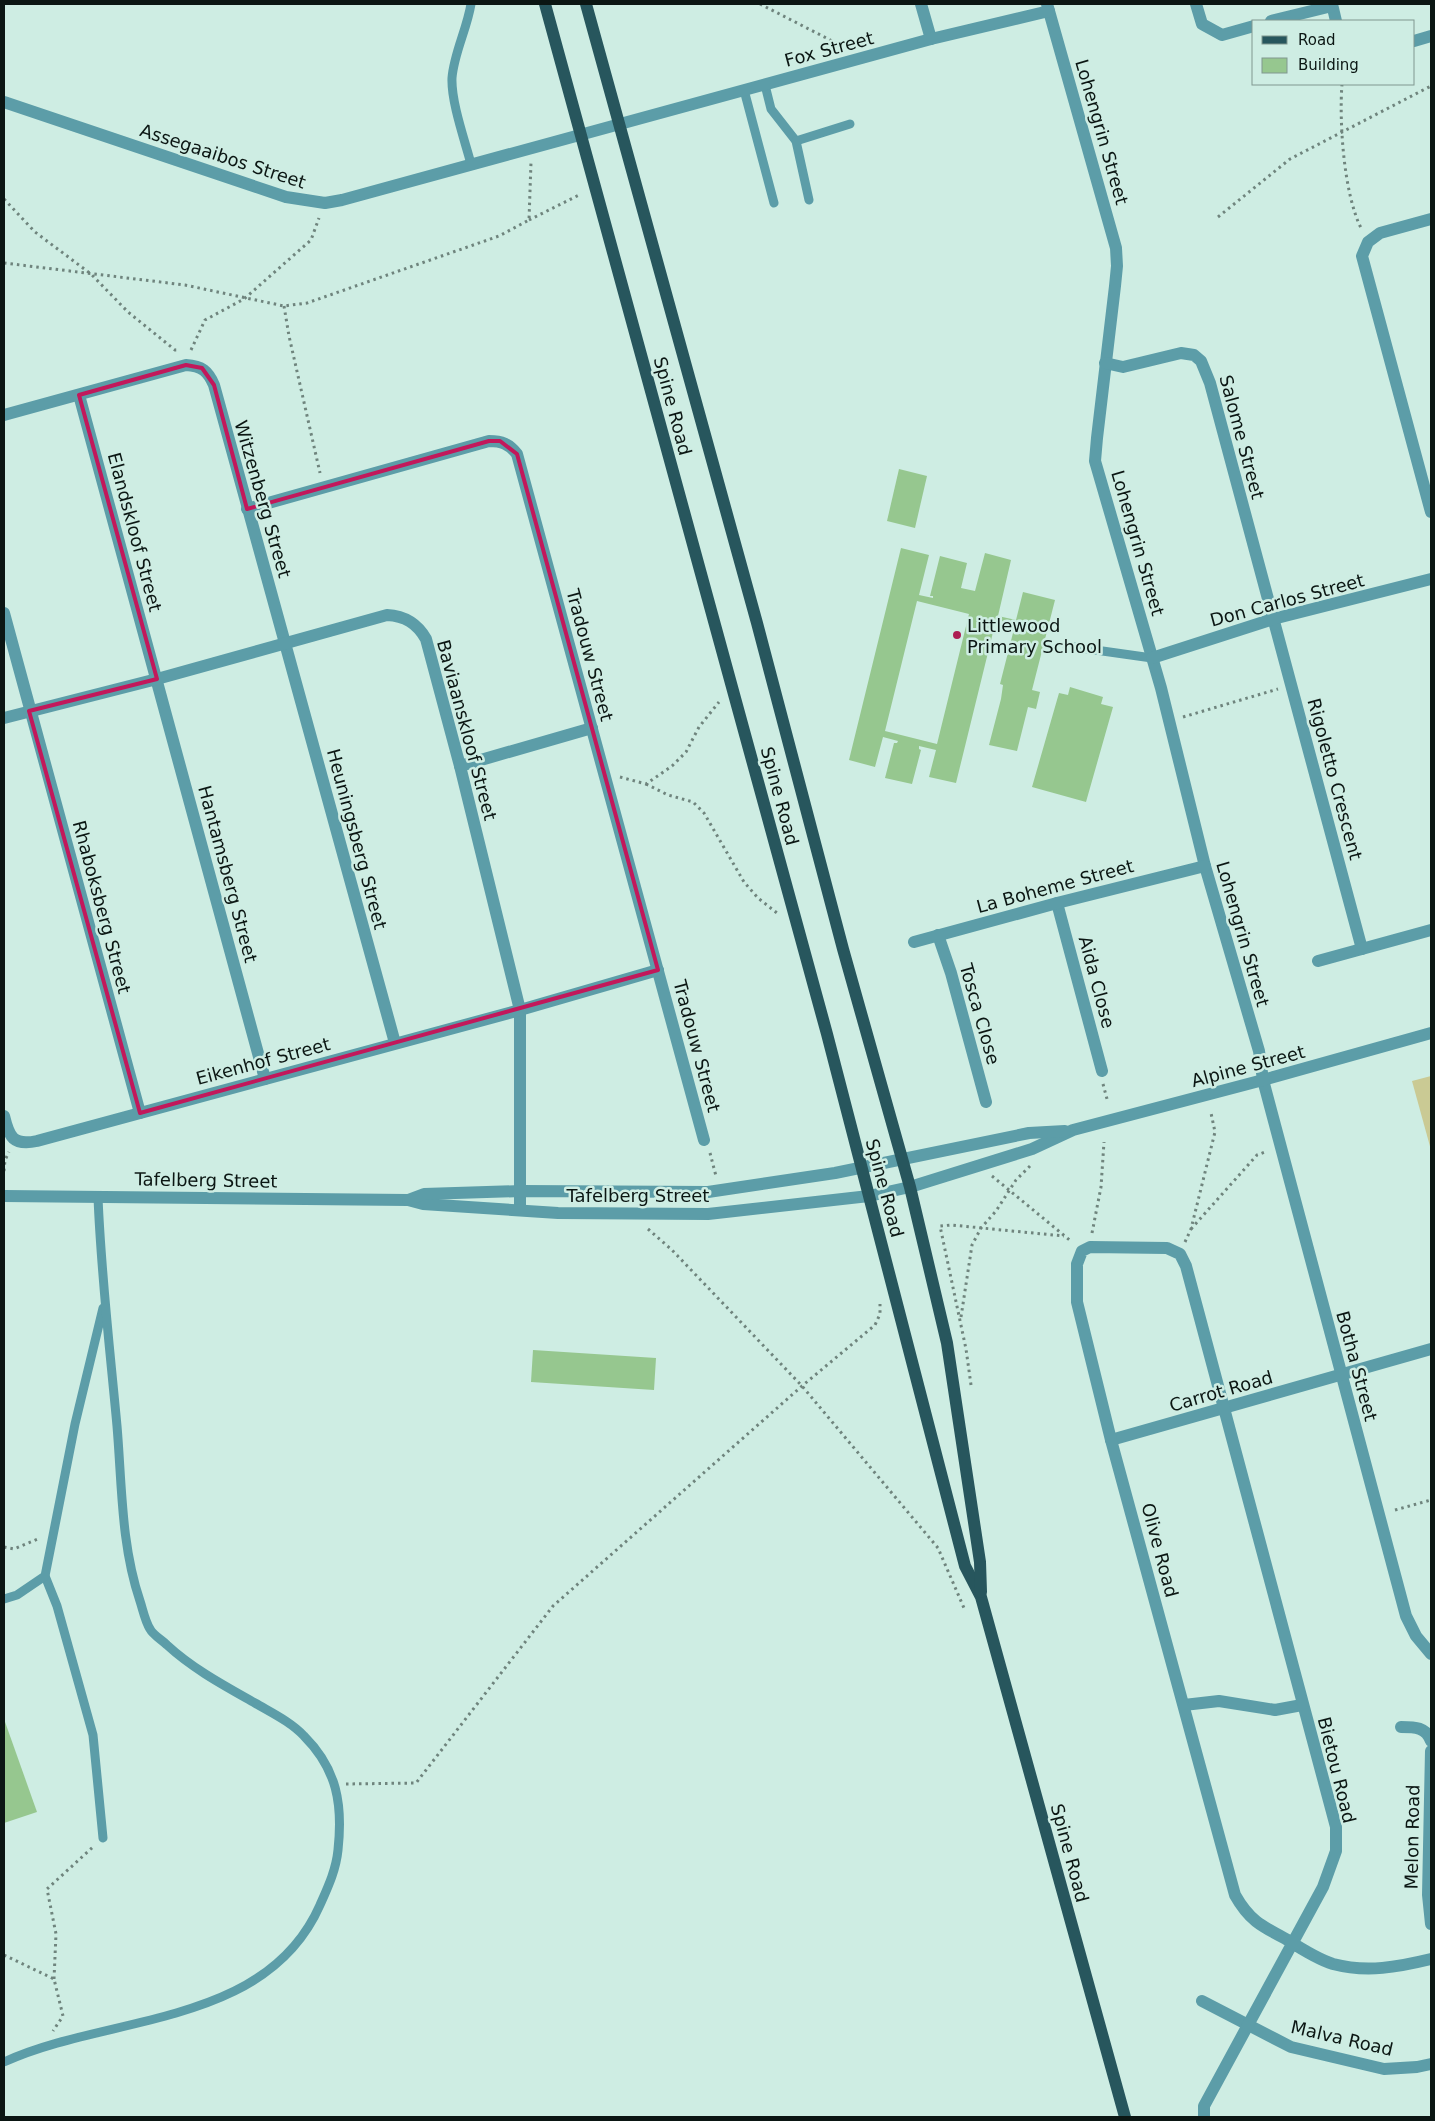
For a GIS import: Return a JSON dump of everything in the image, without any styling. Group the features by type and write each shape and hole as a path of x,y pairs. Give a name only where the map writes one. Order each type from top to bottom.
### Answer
{"main road":[{"name":"Spine Road","path":"545,4 821,1015 928,1416 965,1566 981,1597 1125,2117"},
{"name":"Spine Road","path":"586,4 757,623 843,949 910,1187 947,1343 980,1562 981,1597"}],"street":[{"path":"921,4 931,39"},
{"path":"1196,4 1202,24 1222,35 1252,27"},
{"path":"1275,20 1332,5 1336,20"},
{"name":"Fox Street","path":"580,135 1048,8"},
{"name":"Lohengrin Street","path":"1048,8 1116,248 1117,266 1096,461 1152,658 1205,866 1259,1051 1263,1080"},
{"path":"1415,41 1431,36"},
{"name":"Assegaaibos Street","path":"4,102 286,197 325,203 580,135"},
{"path":"1431,219 1380,233 1368,242 1362,256 1431,512"},
{"name":"Salome Street","path":"1106,363 1123,367 1181,353 1194,355 1201,361 1210,383 1273,619"},
{"path":"4,415 186,365 198,367"},
{"name":"Witzenberg Street","path":"198,367 208,372 214,385 247,509 286,643"},
{"name":"Elandskloof Street","path":"79,395 157,679"},
{"name":"Tradouw Street","path":"247,509 489,440 500,441 510,446 517,454 707,1146"},
{"name":"Don Carlos Street","path":"1152,658 1273,619 1431,579"},
{"name":"Rhaboksberg Street","path":"4,613 29,711 140,1113"},
{"name":"Baviaanskloof Street","path":"4,718 157,679 387,615 398,616 413,622 426,639 460,766 520,1010 520,1209"},
{"name":"Rigoletto Crescent","path":"1273,619 1362,949"},
{"name":"Heuningsberg Street","path":"286,643 395,1044"},
{"name":"Hantamsberg Street","path":"157,679 265,1079"},
{"path":"460,766 592,728"},
{"name":"La Boheme Street","path":"914,942 1057,903 1205,866"},
{"name":"Aida Close","path":"1057,903 1102,1071"},
{"path":"1318,961 1431,930"},
{"name":"Tosca Close","path":"938,935 986,1102"},
{"name":"Eikenhof Street","path":"15,1140 28,1143 37,1141 520,1010 658,970"},
{"name":"Alpine Street","path":"910,1187 1032,1149 1073,1130 1431,1033"},
{"name":"Botha Street","path":"1263,1080 1406,1616 1416,1636 1431,1654"},
{"path":"4,1116 8,1133 15,1140"},
{"name":"Alpine Street","path":"902,1159 1029,1133 1073,1130"},
{"name":"Tafelberg Street","path":"408,1200 424,1194 521,1190 708,1192 861,1168 902,1159"},
{"name":"Tafelberg Street","path":"4,1196 408,1200 423,1204 558,1213 708,1214 869,1196 910,1187"},
{"path":"1086,1249 1167,1248 1180,1254 1186,1266 1203,1336 1225,1408"},
{"name":"Olive Road","path":"1086,1249 1077,1264 1077,1302 1111,1440 1235,1895 1244,1911 1257,1924 1332,1964 1361,1969 1392,1968 1431,1959"},
{"name":"Carrot Road","path":"1111,1440 1431,1349"},
{"name":"Bietou Road","path":"1204,2117 1204,2106 1323,1887 1336,1851 1336,1827 1332,1805 1302,1705 1225,1408"},
{"path":"1184,1705 1219,1701 1275,1710 1302,1705"},
{"path":"1401,1726 1424,1729 1429,1734 1431,1741"},
{"name":"Melon Road","path":"1431,1751 1428,1895 1431,1924"},
{"name":"Malva Road","path":"1202,2001 1291,2047 1384,2069 1418,2068 1431,2064"}],"lane":[{"path":"471,4 469,18 452,78 453,92 471,164"},
{"path":"765,85 771,109 796,141 809,200"},
{"path":"744,90 774,203"},
{"path":"796,141 850,124"},
{"path":"1067,646 1152,658"},
{"path":"4,2062 44,2046 217,2000 258,1978 290,1951 316,1914 336,1864 339,1845 340,1800 336,1785 328,1766 303,1734 286,1721 183,1660 150,1630 134,1582 122,1512 117,1428 104,1301 98,1197"},
{"path":"104,1301 75,1424 45,1576 57,1606 92,1735 104,1838"},
{"path":"4,1599 17,1594 45,1576"}],"path":[{"path":"760,4 840,45"},
{"path":"1342,85 1340,106 1349,196 1368,242"},
{"path":"1218,217 1290,159 1431,86"},
{"path":"529,220 530,160"},
{"path":"4,263 185,285 284,306 308,303 499,236 580,194"},
{"path":"4,199 35,232 91,274 128,312 175,350 192,350"},
{"path":"198,367 192,350 205,320 244,299 311,240 319,218"},
{"path":"284,306 303,403 321,478"},
{"path":"1178,719 1283,687"},
{"path":"646,784 672,766 686,752 699,727 719,702"},
{"path":"615,779 622,777 646,784 668,795 693,802 704,813 744,882 758,898 777,913"},
{"path":"1180,1254 1191,1229 1215,1132 1211,1113"},
{"path":"4,1171 5,1160 15,1140"},
{"path":"991,1175 1064,1236 1086,1249 1101,1187 1104,1142"},
{"path":"707,1146 717,1180"},
{"path":"1191,1229 1257,1155 1265,1152"},
{"path":"961,1320 972,1245 981,1228 996,1211 1016,1180 1033,1162"},
{"path":"644,1225 672,1250 802,1386 938,1548 964,1608"},
{"path":"940,1226 952,1225 1064,1236"},
{"path":"336,1785 416,1783 553,1606 802,1386 875,1325 880,1314 880,1300"},
{"path":"1395,1510 1431,1500"},
{"path":"4,1547 14,1549 54,1533"},
{"path":"44,2046 63,2016 54,1979 56,1934 47,1889 104,1838"},
{"path":"4,1955 54,1979"}],"highlighted area":[{"path":"186,365 202,368 214,385 247,509 489,441 500,441 517,454 522,470 658,970 140,1113 29,711 157,679 79,395"}],"green space":[{"path":"1431,1076 1431,1150 1412,1081"}],"building":[{"path":"899,469 927,476 915,528 887,521"},
{"path":"901,548 929,555 919,595 933,598 933,596 930,596 940,556 967,563 961,588 975,591 985,553 1011,560 998,616 1016,620 1023,592 1055,600 1032,690 1040,692 1036,709 1028,707 1017,751 989,745 1001,699 1003,685 1000,684 1015,625 996,620 956,783 929,777 936,750 919,746 921,750 912,784 885,778 894,743 898,741 883,737 875,767 849,760","holes":["917,601 969,614 937,744 885,731"]},
{"path":"1070,687 1103,697 1101,704 1113,707 1086,802 1032,787 1059,693 1068,695"},
{"path":"533,1350 656,1358 654,1390 531,1382"},
{"path":"4,1719 37,1812 4,1823"}],"place":[{"name":"Littlewood Primary School","path":"957,635"}]}
